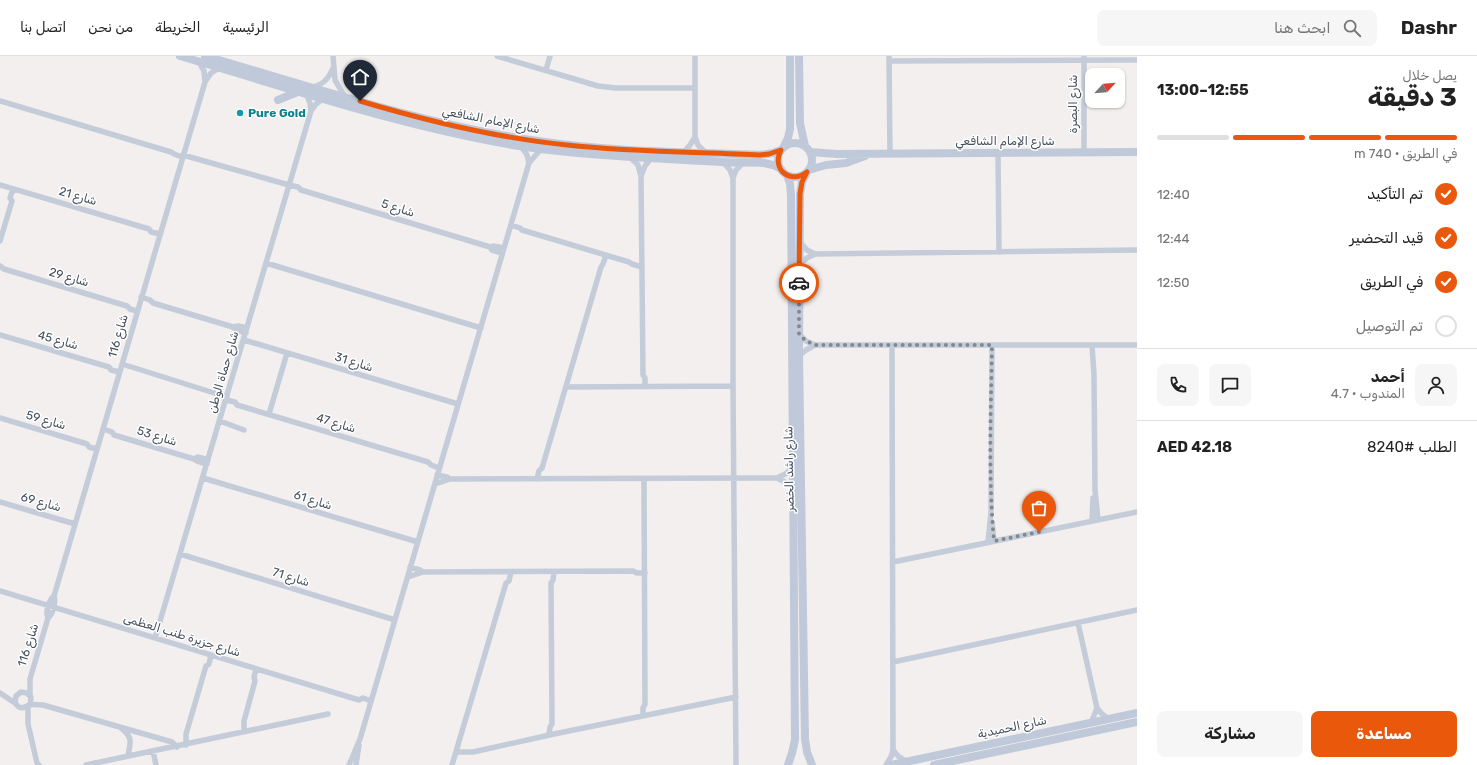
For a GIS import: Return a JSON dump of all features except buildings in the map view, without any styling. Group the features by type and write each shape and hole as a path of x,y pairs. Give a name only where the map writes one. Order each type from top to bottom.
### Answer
{"street":[{"name":"شارع الإمام الشافعي","path":"180,56 202,59 324,98 430,128 477,138 541,149 630,157 764,163 773,165 784,172"},
{"path":"333,56 335,80 345,97"},
{"path":"497,56 607,88 695,88"},
{"path":"546,70 550,56"},
{"path":"695,56 695,137 698,145 705,152"},
{"path":"790,56 790,129 788,138 782,148 778,160 784,172 795,177 803,175 808,171 812,163 800,123 799,56"},
{"path":"890,154 889,59 1084,58 1137,60"},
{"name":"شارع البصرة","path":"1084,58 1084,152"},
{"name":"شارع الإمام الشافعي","path":"202,59 219,68 306,91 345,97 439,122 511,137 592,148 646,151 765,155 782,148"},
{"name":"شارع 116","path":"30,696 30,679 48,618 47,615 51,607 51,598 54,596 204,82 202,59"},
{"path":"204,82 211,73 219,68"},
{"path":"278,100 306,91 324,83 333,68"},
{"path":"306,91 310,102 311,111"},
{"name":"شارع حماة الوطن","path":"156,638 311,111 316,104 324,98"},
{"name":"شارع 5","path":"0,101 172,152 175,150 183,155 289,186 297,191 301,190 490,247 493,246 503,251"},
{"path":"684,152 695,137"},
{"path":"782,148 788,144 797,142 807,149"},
{"path":"521,146 527,155 529,163"},
{"path":"350,765 360,739 529,163 541,149"},
{"name":"شارع الإمام الشافعي","path":"807,149 830,154 1137,152"},
{"path":"998,153 998,252"},
{"name":"شارع الإمام الشافعي","path":"808,171 826,165 846,163 873,154"},
{"path":"630,157 638,165 641,176 642,375 644,378 642,386"},
{"path":"641,176 645,166 651,158"},
{"path":"722,162 730,170 733,178 736,765"},
{"path":"733,178 736,170 743,163"},
{"name":"شارع راشد الخضر","path":"808,171 802,182 800,194 799,356 805,739 807,752 812,765"},
{"name":"شارع راشد الخضر","path":"784,172 791,195 794,740 788,765"},
{"name":"شارع 21","path":"0,185 149,229 152,228 160,232"},
{"path":"0,240 12,201 14,199 15,189"},
{"path":"510,227 520,228 522,230 629,262 633,260 642,264"},
{"path":"800,242 806,250 815,254 1137,250"},
{"path":"539,479 539,471 542,468 601,266 604,263 604,254"},
{"path":"799,264 815,254"},
{"path":"266,263 480,328"},
{"name":"شارع 29","path":"1,269 127,306 131,304 139,304"},
{"path":"139,304 150,300 153,303 233,327 236,330 246,330"},
{"path":"799,334 806,341 815,345 1137,345"},
{"name":"شارع 45","path":"0,335 109,367 112,366 121,368 226,400"},
{"name":"شارع 31","path":"244,340 458,404"},
{"path":"799,356 815,345"},
{"path":"886,765 893,750 892,345"},
{"path":"990,345 991,542"},
{"path":"1094,345 1095,520"},
{"path":"269,414 287,353"},
{"path":"566,388 733,386"},
{"name":"شارع 47","path":"226,400 233,406 237,405 269,414 428,462 431,460 440,465"},
{"name":"شارع 59","path":"0,418 87,444 90,447 98,447"},
{"path":"220,421 244,430"},
{"name":"شارع 53","path":"102,431 110,436 114,435 194,459 197,462 207,462"},
{"path":"435,484 450,479 777,478 784,475 792,467"},
{"path":"437,475 450,479"},
{"name":"شارع 61","path":"203,478 418,542"},
{"path":"777,478 787,483 792,488"},
{"path":"644,479 645,704 643,708 646,716"},
{"name":"شارع 69","path":"0,502 75,524"},
{"path":"893,562 1137,512"},
{"name":"شارع 71","path":"180,554 395,620"},
{"path":"410,567 423,572"},
{"path":"408,577 423,572 633,571 637,573 645,571"},
{"path":"452,765 506,583 504,580 508,572"},
{"path":"552,572 552,724 550,727 552,735"},
{"name":"شارع جزيرة طنب العظمى","path":"0,592 370,704"},
{"path":"893,662 1137,610"},
{"path":"1078,623 1097,708 1109,719"},
{"path":"186,745 186,734 206,666 205,662 209,655"},
{"path":"244,732 244,721 256,681 254,677 259,670"},
{"name":"شارع 116","path":"20,693 30,679"},
{"path":"15,703 16,696 20,693"},
{"path":"1,694 28,693 43,705 172,742 177,747"},
{"path":"1,694 20,708 28,724 37,764"},
{"path":"28,724 30,696"},
{"path":"456,752 473,752 736,698"},
{"path":"20,708 43,705"},
{"path":"1090,723 1097,708"},
{"name":"شارع الحميدية","path":"891,765 1137,713"},
{"path":"86,765 328,714"},
{"name":"شارع الحميدية","path":"934,765 1137,722"},
{"path":"120,727 128,735 131,741 128,756"},
{"path":"356,765 360,739"},
{"path":"893,750 900,758 907,762"},
{"path":"153,752 156,765"}],"way so far":[{"path":"799,283 799,334 810,344 992,345 991,512 994,541 1039,532"}],"place":[{"name":"Pure Gold","path":"240,113"}],"route":[{"path":"360,101 458,127 565,145 646,151 760,155 773,154 781,150 778,155 778,165 783,172 787,175 795,177 803,175 807,172 800,188 799,283"}]}
